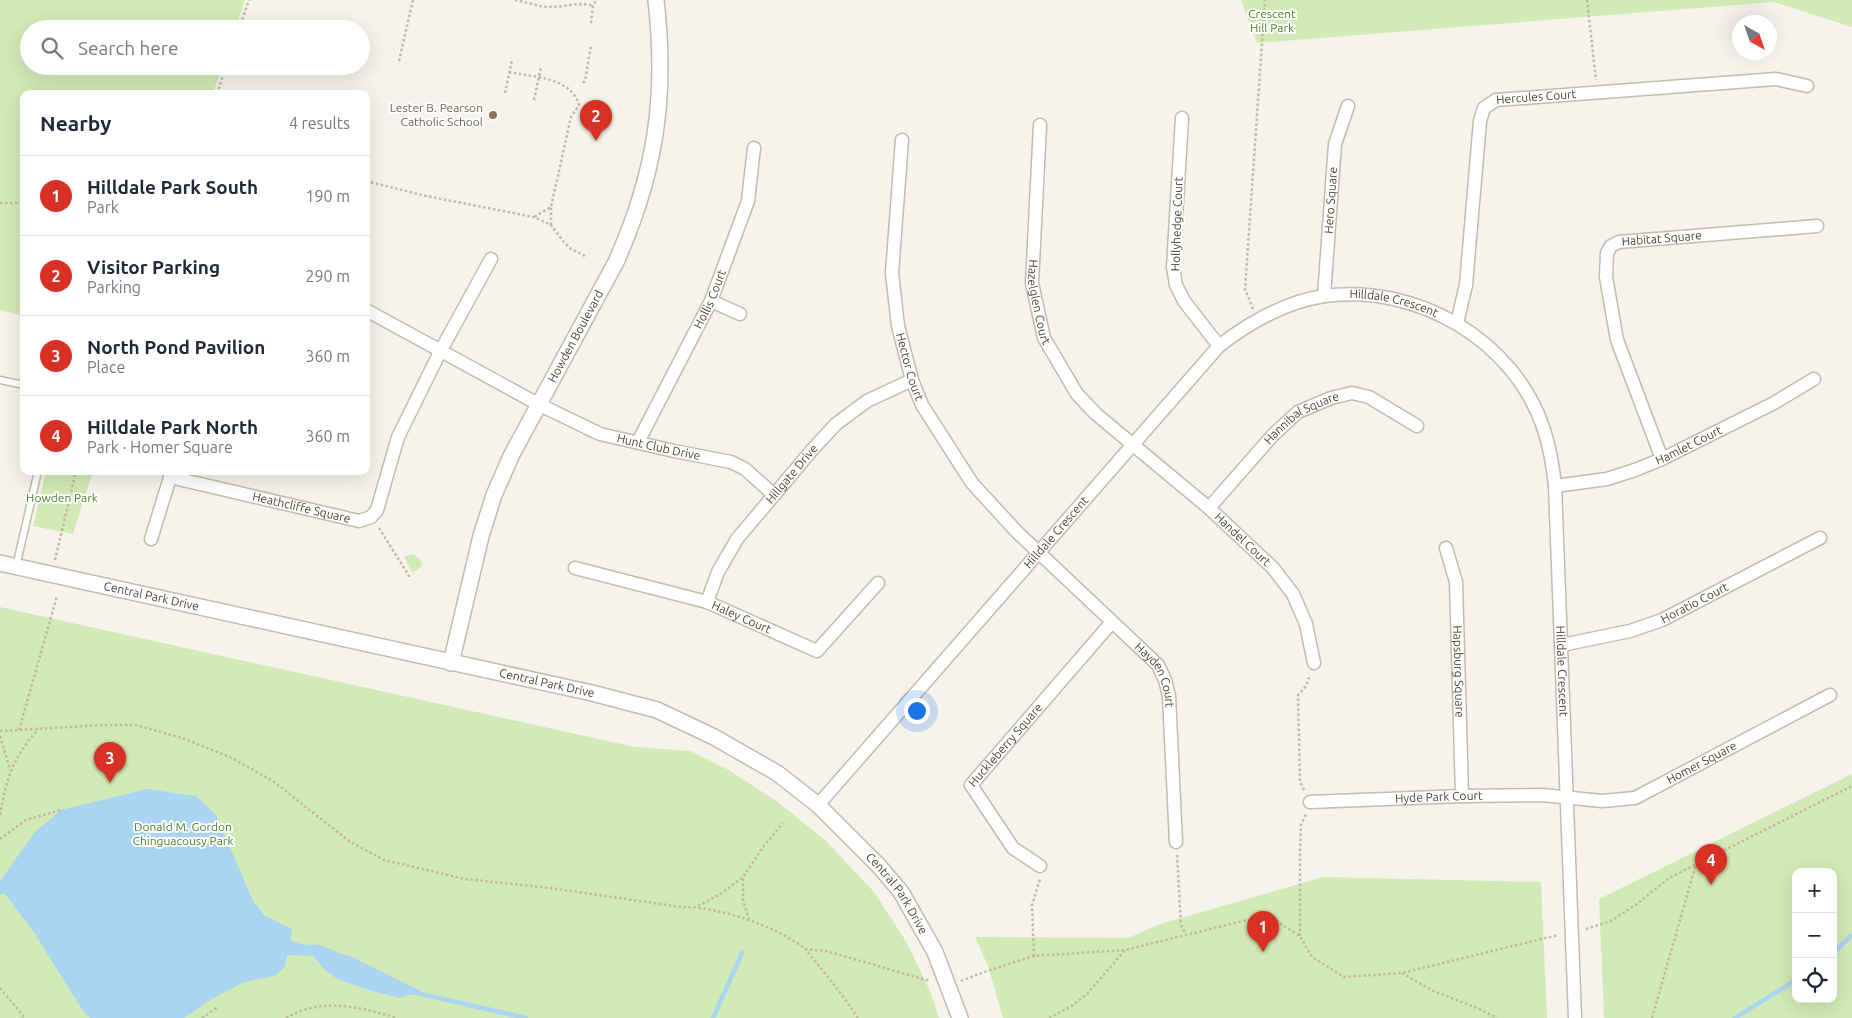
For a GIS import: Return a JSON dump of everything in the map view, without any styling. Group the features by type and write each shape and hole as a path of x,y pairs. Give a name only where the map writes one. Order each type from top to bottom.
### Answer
{"street":[{"name":"Howden Boulevard","path":"451,663 481,536 494,495 511,456 538,404 616,262 630,232 643,193 653,152 659,113 661,79 660,38 656,0"},
{"name":"Hercules Court","path":"1457,323 1466,285 1480,121 1484,108 1496,100 1776,79 1807,86"},
{"name":"Hero Square","path":"1324,296 1335,144 1348,106"},
{"name":"Hollyhedge Court","path":"1182,118 1173,267 1176,285 1184,301 1219,346"},
{"name":"Hazelglen Court","path":"1040,125 1032,283 1044,338 1077,394 1107,425 1131,445"},
{"name":"Hector Court","path":"902,140 892,273 898,326 912,380 922,405 972,483 1038,552"},
{"name":"Hollis Court","path":"638,442 710,301 748,201 754,148"},
{"name":"Habitat Square","path":"1662,458 1618,340 1606,277 1607,253 1611,246 1619,242 1817,226"},
{"path":"371,517 377,510 398,437 441,350 490,259"},
{"name":"Hilldale Crescent","path":"818,805 1219,346 1258,319 1284,307 1324,296 1357,295 1396,299 1429,309 1457,323 1483,342 1505,364 1520,382 1534,406 1544,429 1552,461 1555,486 1562,645 1575,1018"},
{"path":"710,301 740,314"},
{"path":"370,312 538,404"},
{"name":"Hamlet Court","path":"1555,486 1607,478 1634,470 1774,403 1814,379"},
{"name":"Hillgate Drive","path":"707,602 718,572 737,539 836,424 867,401 912,380"},
{"name":"Hannibal Square","path":"1209,508 1273,435 1298,412 1331,398 1352,393 1369,397 1417,426"},
{"name":"Hunt Club Drive","path":"538,404 600,434 674,452 731,462 745,469 774,495"},
{"name":"Handel Court","path":"1131,445 1209,508 1273,568 1293,594 1306,624 1314,663"},
{"name":"Heathcliffe Square","path":"152,538 171,475"},
{"name":"Heathcliffe Square","path":"175,475 359,521 371,517"},
{"name":"Horatio Court","path":"1562,645 1630,631 1662,620 1820,538"},
{"name":"Hapsburg Square","path":"1446,548 1456,582 1462,796"},
{"name":"Hayden Court","path":"1038,552 1158,665 1165,680 1169,696 1176,842"},
{"name":"Central Park Drive","path":"0,563 592,693 657,710 714,737 777,773 818,805 879,866 901,892 935,952 960,1018"},
{"name":"Haley Court","path":"575,568 707,602 817,651 878,583"},
{"name":"Huckleberry Square","path":"1040,866 1013,848 971,785 1112,622"},
{"name":"Homer Square","path":"1567,798 1602,801 1635,798 1830,695"},
{"name":"Hyde Park Court","path":"1310,802 1462,796 1542,795 1567,798"}],"lane":[{"path":"0,380 20,384"},
{"path":"16,567 37,475"}],"path":[{"path":"242,20 249,0"},
{"path":"399,61 413,0"},
{"path":"515,0 547,7 587,4 592,6"},
{"path":"591,23 592,6 596,0"},
{"path":"1258,319 1246,296 1245,290 1265,0"},
{"path":"1587,0 1597,92"},
{"path":"583,83 585,81 590,45"},
{"path":"505,93 512,60"},
{"path":"534,100 541,67"},
{"path":"509,72 560,83 572,90 579,105 571,116 551,207 551,225"},
{"path":"218,90 223,75"},
{"path":"370,183 534,217 551,225 571,249 585,256"},
{"path":"0,203 20,203"},
{"path":"534,217 551,207"},
{"path":"52,574 75,475"},
{"path":"371,517 411,579"},
{"path":"19,730 57,596"},
{"path":"1300,936 1301,825 1310,802 1300,782 1298,695 1306,686 1314,663"},
{"path":"0,730 136,725 182,738 230,756 273,781 349,841 384,860 465,878 681,907 697,907 749,920 777,932 805,949 841,993 858,1018"},
{"path":"0,815 10,770 22,749 38,729"},
{"path":"0,736 10,770"},
{"path":"805,949 826,951 948,986 1034,956 1125,950 1267,915 1300,936 1312,956 1344,977 1402,973 1611,921 1637,904 1669,878 1852,786"},
{"path":"0,839 26,820 61,810"},
{"path":"697,907 743,877 764,846 783,823"},
{"path":"1176,842 1181,925 1186,935"},
{"path":"1652,1018 1696,864"},
{"path":"1034,956 1032,905 1040,883 1040,866"},
{"path":"743,877 743,900 749,920"},
{"path":"1048,1018 1070,1007 1087,994 1125,950"},
{"path":"1402,973 1431,990 1497,1018"},
{"path":"0,988 25,1018"},
{"path":"286,1018 304,1009 346,1005 397,1018"},
{"path":"202,1018 218,1007"}],"green space":[{"path":"0,0 245,0 238,20 20,20 20,75 219,75 214,90 20,90 20,315 0,310"},
{"name":"Crescent Hill Park","path":"1241,0 1852,0 1852,27 1774,2 1257,43"},
{"name":"Howden Park","path":"45,475 92,475 73,534 33,526"},
{"path":"413,554 422,563 420,568 412,573 404,557"},
{"name":"Donald M. Gordon Chinguacousy Park","path":"0,607 635,747 690,751 727,769 778,802 826,841 874,892 907,943 930,991 939,1018 0,1018"},
{"path":"1852,774 1852,1018 1604,1018 1599,899"},
{"path":"1323,877 1541,882 1547,1018 1003,1018 988,966 975,937 1128,938 1160,924"}],"water":[{"path":"147,789 196,796 216,815 253,901 264,915 292,929 289,944 320,945 350,956 421,991 400,998 372,991 339,980 325,970 313,956 287,955 285,967 275,976 244,982 212,999 184,1018 90,1018 83,1011 33,931 5,894 0,894 0,881 35,832 61,810"}],"waterway":[{"path":"1837,949 1852,935"},
{"path":"284,940 300,946"},
{"path":"713,1018 742,953"},
{"path":"1735,1018 1792,982"},
{"path":"412,992 526,1018"}],"place":[{"name":"Lester B. Pearson Catholic School","path":"493,115"},
{"name":"Visitor Parking","path":"596,141"},
{"name":"North Pond Pavilion","path":"110,783"},
{"name":"Hilldale Park North","path":"1711,885"},
{"name":"Hilldale Park South","path":"1263,952"}]}
